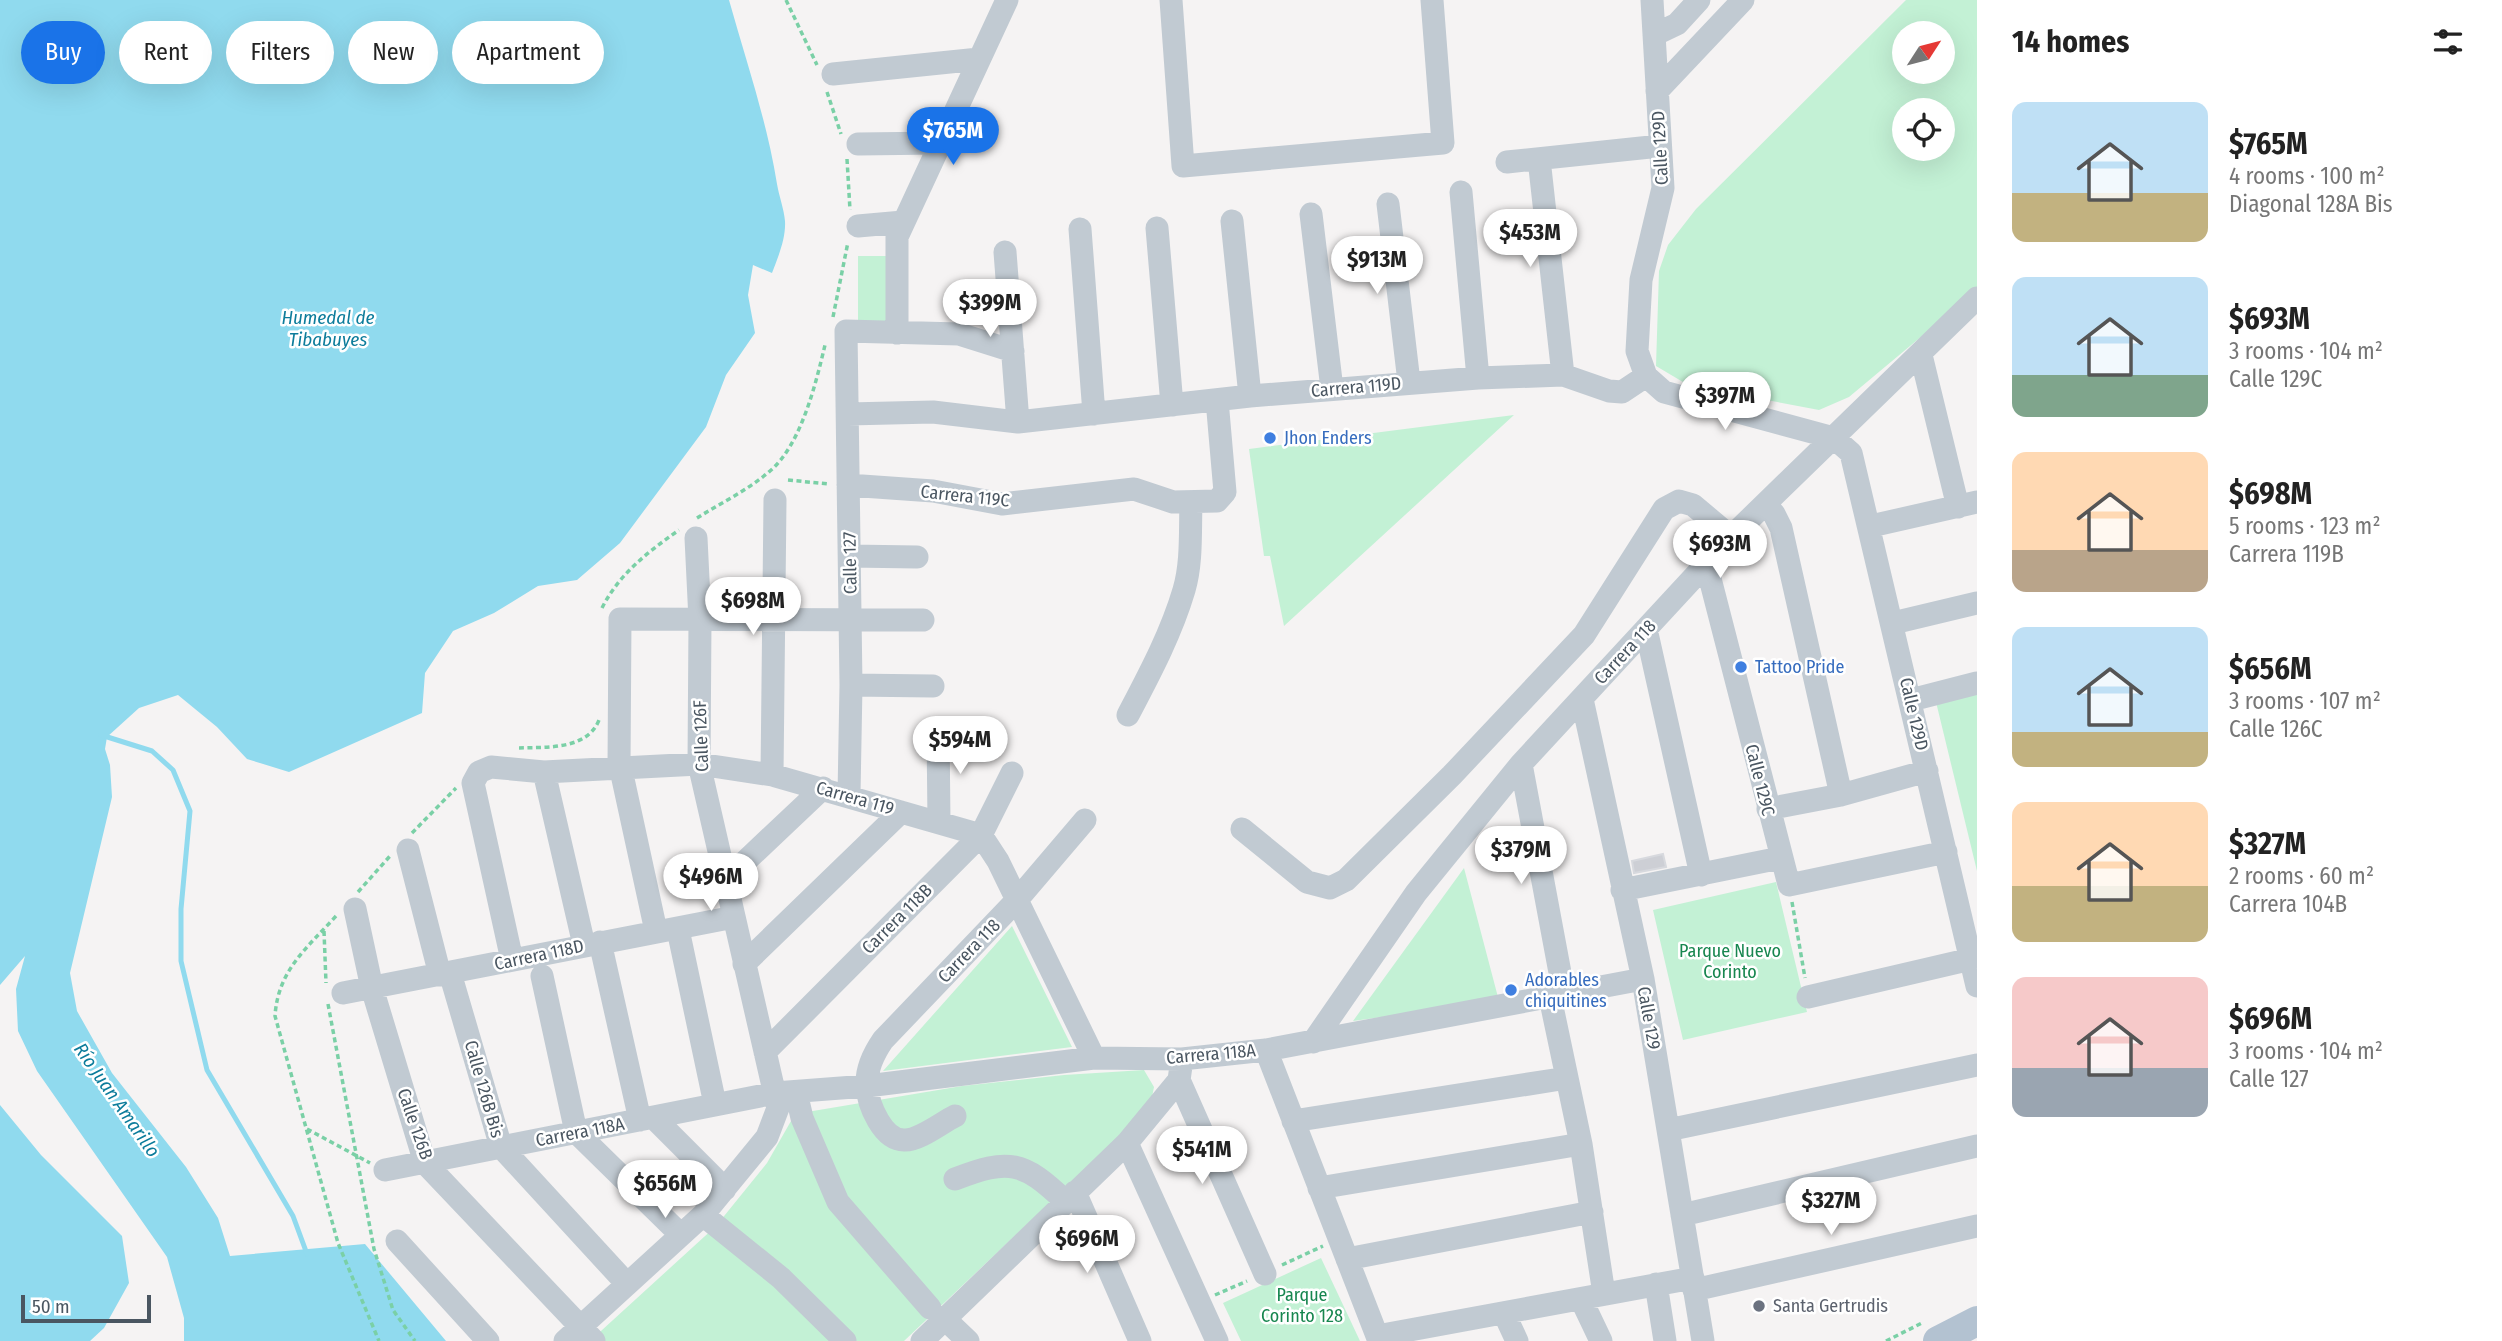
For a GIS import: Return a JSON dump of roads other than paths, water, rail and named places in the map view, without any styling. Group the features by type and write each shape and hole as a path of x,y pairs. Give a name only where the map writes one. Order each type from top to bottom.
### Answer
{"main road":[{"path":"1938,1341 1977,1321"}],"street":[{"path":"1007,0 903,222 895,252 897,333 959,334 1013,351"},
{"path":"1171,0 1183,166 1443,144 1432,0"},
{"name":"Calle 129D","path":"1646,376 1637,351 1641,280 1662,197 1652,0"},
{"path":"1654,35 1677,24 1699,0"},
{"path":"1657,90 1743,0"},
{"path":"825,77 979,59"},
{"path":"858,144 940,143"},
{"path":"1507,162 1660,146"},
{"path":"1539,159 1563,374"},
{"path":"1461,192 1478,377"},
{"path":"1388,204 1409,382"},
{"path":"1311,214 1332,389"},
{"path":"1231,221 1250,396"},
{"path":"852,225 903,222"},
{"path":"1157,228 1172,405"},
{"path":"1080,229 1094,414"},
{"path":"1005,252 1018,422"},
{"name":"Carrera 118","path":"1313,1042 1416,893 1521,764 1731,537 1839,441 1977,298"},
{"name":"Calle 127","path":"849,795 851,685 848,414 839,325 897,333"},
{"path":"1871,527 1967,505 1921,355"},
{"name":"Carrera 119D","path":"848,414 933,412 1018,422 1250,396 1478,377 1563,374 1609,391 1622,392 1646,376"},
{"path":"1646,376 1664,392 1675,397 1839,441"},
{"name":"Carrera 119C","path":"848,485 933,491 1002,504 1134,489 1173,502 1217,501 1225,492 1217,400"},
{"name":"Calle 129D","path":"1839,441 1851,453 1871,527 1946,852 1967,901 1971,959 1977,986"},
{"path":"772,775 775,500"},
{"path":"1242,829 1307,882 1329,888 1346,880 1452,775 1584,635 1664,509 1679,501 1693,505 1731,537"},
{"path":"1128,715 1161,653 1184,589 1190,551 1191,503"},
{"path":"1765,504 1774,513 1781,528 1841,795"},
{"name":"Calle 126F","path":"696,538 699,764 765,1052 785,1093 802,1118 838,1202 938,1314 968,1341"},
{"path":"850,556 917,556"},
{"name":"Calle 129C","path":"1706,563 1780,858 1790,885 1946,852"},
{"path":"1893,623 1977,603"},
{"path":"656,931 621,773 611,620 923,620"},
{"path":"1646,629 1701,876"},
{"path":"1910,699 1977,683"},
{"path":"851,685 933,686"},
{"name":"Calle 129","path":"1582,699 1643,979 1703,1341"},
{"path":"938,731 939,822"},
{"name":"Carrera 119","path":"512,960 472,775 491,767 544,772 621,773 699,764 772,775 981,835"},
{"path":"1521,764 1557,995 1567,1078 1581,1144 1604,1294"},
{"path":"1768,809 1841,795 1927,771"},
{"path":"544,772 592,944 647,1119 725,1189"},
{"name":"Carrera 118B","path":"765,1052 981,835 1012,773"},
{"path":"734,872 823,788"},
{"path":"744,964 901,812"},
{"name":"Carrera 118","path":"867,1087 872,1056 883,1040 1016,901 1086,820"},
{"path":"981,835 998,861 1094,1058"},
{"name":"Calle 126B Bis","path":"404,846 501,1147 627,1284"},
{"path":"1622,890 1780,858"},
{"name":"Calle 126B","path":"350,905 425,1163 579,1337"},
{"name":"Carrera 118D","path":"343,993 734,918"},
{"path":"680,939 716,1104"},
{"path":"1808,997 1971,959"},
{"path":"542,976 576,1132 681,1235"},
{"name":"Carrera 118A","path":"385,1170 716,1104 785,1093 867,1087 1094,1058 1181,1070 1266,1050 1643,979"},
{"path":"1266,1050 1378,1338 1437,1333 1504,1312 1656,1284 1693,1284 1977,1226"},
{"path":"1668,1130 1977,1065"},
{"path":"922,1341 938,1314 1127,1143 1181,1070"},
{"path":"1181,1070 1265,1274"},
{"path":"1293,1121 1567,1078"},
{"path":"867,1087 884,1130 895,1139 908,1141 955,1116"},
{"path":"579,1337 627,1284 703,1214 725,1189 767,1138 785,1093"},
{"path":"1127,1143 1217,1341"},
{"path":"1319,1188 1581,1144"},
{"path":"1682,1215 1977,1146"},
{"path":"955,1179 990,1165 1014,1166 1040,1177 1070,1196 1140,1341"},
{"path":"1347,1259 1592,1212"},
{"path":"703,1214 781,1278 845,1341"},
{"path":"397,1241 488,1341"},
{"path":"1656,1284 1665,1341"},
{"path":"1581,1298 1601,1341"},
{"path":"1504,1312 1517,1341"}],"water":[{"name":"Humedal de Tibabuyes","path":"0,0 729,0 768,137 784,216 783,241 772,273 753,265 748,295 755,333 726,375 706,427 620,543 577,580 538,586 494,613 453,631 425,673 422,713 289,772 247,759 217,727 178,695 139,708 107,737 105,749 110,765 112,797 70,973 77,1011 112,1073 186,1167 218,1218 230,1256 365,1244 446,1341 184,1341 184,1318 167,1257 37,1071 18,1031 16,989 25,956 0,985"},
{"path":"0,1105 41,1155 122,1236 129,1283 104,1328 90,1341 0,1341"}],"waterway":[{"path":"101,735 152,751 173,770 190,811 181,909 181,961 207,1070 293,1216 307,1254"}],"place":[{"name":"Jhon Enders","path":"1270,438"},
{"name":"Tattoo Pride","path":"1741,667"},
{"name":"Adorables chiquitines","path":"1511,990"},
{"name":"Santa Gertrudis","path":"1759,1306"}],"park label":[{"name":"Parque Nuevo Corinto","path":"1730,961"},
{"name":"Parque Corinto 128","path":"1302,1305"}],"water label":[{"name":"Río Juan Amarillo","path":"117,1100"}]}
